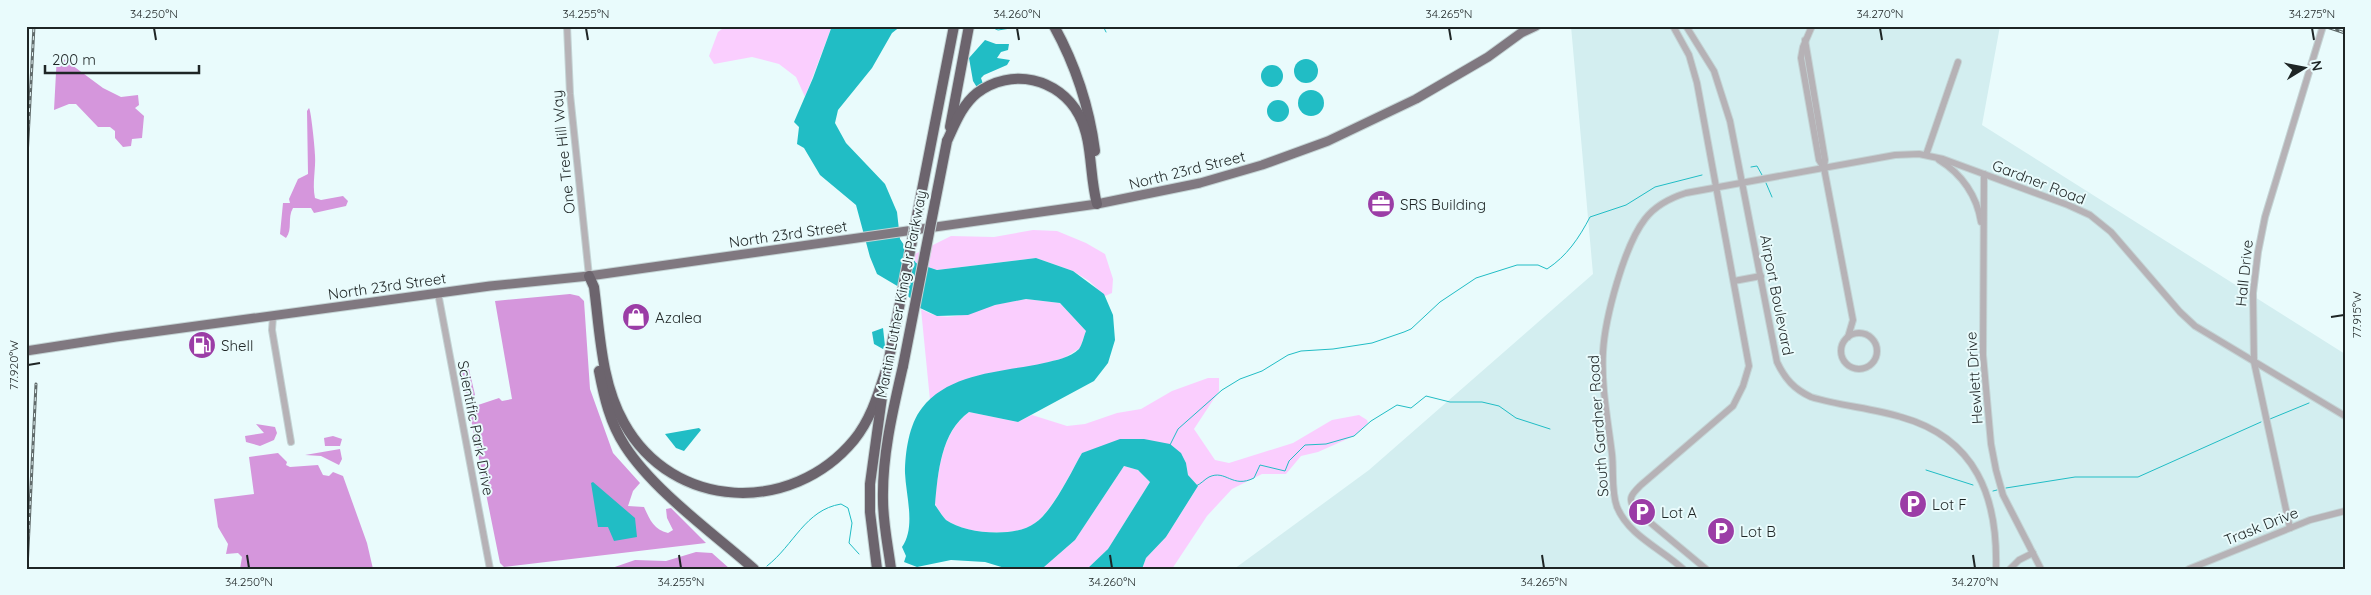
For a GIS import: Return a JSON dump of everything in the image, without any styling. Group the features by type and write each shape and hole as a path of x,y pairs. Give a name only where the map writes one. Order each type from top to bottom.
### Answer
{"highway":[{"name":"Martin Luther King Jr Parkway","path":"877,569 870,484 888,364 954,26"},
{"name":"Martin Luther King Jr Parkway","path":"891,569 883,500 884,472 892,418 968,26"},
{"path":"1054,26 1074,66 1088,109 1100,187 1097,204"},
{"path":"947,141 968,103 987,87 1000,81 1019,79 1037,81 1048,85 1066,97 1079,115 1088,144 1097,204"},
{"path":"588,276 594,287 610,389 624,424 657,464 697,485 730,493 764,492 787,487 817,473 843,452 862,430 875,404 888,364"},
{"path":"588,276 587,289 602,390 608,410 624,445 652,479 754,569"}],"main road":[{"name":"North 23rd Street","path":"26,351 116,336 273,317 438,293 588,276 1097,204 1200,183 1262,165 1319,144 1416,99 1488,57 1523,30 1529,32 1536,26"}],"street":[{"name":"One Tree Hill Way","path":"567,26 570,94 588,276"},
{"path":"1673,26 1684,44 1693,66 1749,366 1743,386 1733,406 1630,496 1630,502 1635,510 1706,569"},
{"name":"Airport Boulevard","path":"1686,26 1708,60 1719,85 1730,121 1777,362 1784,376 1796,389 1819,400 1913,420 1942,436 1967,460 1979,475 1991,502 1996,529 1996,569"},
{"path":"1812,26 1805,40 1825,160 1824,168 1853,320 1863,333 1873,339 1877,350 1874,361 1864,368 1853,368 1844,360 1841,349 1853,320"},
{"name":"Hall Drive","path":"2290,528 2254,362 2253,293 2261,234 2324,26"},
{"path":"1958,62 1928,156 1957,174 1969,188 1980,217 1984,243"},
{"name":"Gardner Road","path":"1717,187 1895,155 1928,156 1984,174 2068,205 2097,220 2111,232 2185,318 2208,335 2345,416"},
{"name":"Hewlett Drive","path":"1984,174 1983,355 1996,470 2006,500 2041,569"},
{"name":"South Gardner Road","path":"1682,568 1626,523 1618,508 1614,488 1614,471 1606,410 1604,352 1608,320 1628,253 1638,230 1646,218 1657,207 1686,193 1717,187"},
{"path":"1734,281 1760,276"},
{"name":"Scientific Park Drive","path":"438,293 490,569"},
{"path":"273,317 272,330 290,442"},
{"path":"1848,336 1863,333"},
{"name":"Trask Drive","path":"2189,569 2290,528 2345,512"},
{"path":"2010,569 2020,560 2033,553"}],"shaded area":[{"path":"726,26 832,26 805,97 796,77 779,64 752,57 714,64 709,56 718,32"},
{"path":"1571,26 2000,26 1982,125 2345,354 2345,569 1234,569 1369,470 1593,274"},
{"path":"57,54 103,88 121,97 138,95 139,105 135,108 144,116 142,138 132,139 131,146 123,147 115,138 115,131 110,127 98,127 76,104 69,104 54,110"},
{"path":"309,108 315,151 315,198 321,200 343,196 348,201 346,206 314,213 311,208 293,208 286,238 280,234 283,203 290,203 289,199 298,179 308,174 307,111"},
{"path":"1033,230 1057,231 1086,243 1105,254 1113,279 1112,293 1105,296 1089,281 1073,271 1036,258 937,270 916,263 911,256 951,236 994,237"},
{"path":"570,294 579,296 584,301 590,389 613,453 640,483 633,491 628,506 644,507 656,527 668,533 673,530 667,518 666,509 671,508 706,543 504,567 500,563 460,365 469,369 475,395 472,398 473,403 478,405 499,398 502,401 512,399 495,301"},
{"path":"1026,299 1060,303 1086,331 1080,348 1064,358 943,391 930,400 921,309 931,314 949,317"},
{"path":"1208,378 1219,378 1219,391 1194,429 1215,460 1229,463 1293,443 1332,420 1359,415 1367,420 1368,423 1354,436 1318,452 1301,456 1286,474 1262,474 1232,489 1207,516 1172,569 1142,569 1146,558 1166,537 1198,486 1188,475 1186,463 1098,448 1082,453 1061,490 1042,517 1026,528 1015,531 978,531 955,525 946,520 935,504 940,466 947,442 952,431 969,412 1018,422 1032,415 1067,426 1085,424 1117,413 1141,409 1172,391"},
{"path":"256,424 275,427 277,433 274,440 260,446 246,442 245,436 264,433"},
{"path":"333,436 342,439 340,446 325,446 324,438"},
{"path":"340,449 342,459 339,465 321,456 305,455"},
{"path":"278,453 287,462 286,465 290,467 318,465 323,475 329,476 333,472 343,476 367,543 373,569 240,569 242,557 238,553 226,554 228,544 218,527 214,499 254,494 249,457"},
{"path":"1124,466 1138,470 1150,482 1108,549 1087,569 1028,569 1044,567 1075,540"},
{"path":"696,552 712,553 730,569 609,569 635,560 666,561"}],"water":[{"path":"832,26 901,26 892,33 872,68 838,110 835,123 846,143 885,184 897,212 900,239 916,263 937,270 1036,258 1073,271 1104,294 1113,315 1115,340 1108,363 1094,381 1018,422 969,412 960,420 952,430 943,454 935,505 946,520 955,525 978,531 1015,531 1026,528 1042,517 1061,491 1082,453 1120,439 1144,439 1170,444 1181,453 1186,463 1188,475 1198,486 1166,537 1146,558 1142,569 1087,569 1108,549 1150,482 1138,470 1124,466 1075,540 1044,567 1008,569 985,562 951,560 917,567 904,562 906,556 902,547 909,530 905,473 906,457 911,430 922,408 934,396 962,380 1067,357 1079,349 1086,331 1060,303 1026,299 995,305 968,315 937,316 920,308 899,287 877,274 870,257 856,205 820,175 804,148 797,144 799,127 794,122"},
{"path":"985,40 996,44 1009,44 1008,50 1001,52 997,58 1010,60 1007,65 984,75 981,78 983,84 978,89 973,81 969,58"},
{"path":"1306,59 1315,62 1318,71 1315,80 1306,83 1297,80 1294,71 1297,62"},
{"path":"1272,65 1280,68 1283,76 1280,84 1272,87 1264,84 1261,76 1264,68"},
{"path":"1311,90 1320,94 1324,103 1320,112 1311,116 1302,112 1298,103 1302,94"},
{"path":"1278,100 1286,103 1289,111 1286,119 1278,122 1270,119 1267,111 1270,103"},
{"path":"883,328 885,346 883,349 874,344 872,332"},
{"path":"699,428 701,430 684,451 676,448 665,434"},
{"path":"593,482 635,518 637,537 614,541 608,527 598,527 591,483"}],"waterway":[{"path":"989,26 998,30 1023,26"},
{"path":"1103,26 1106,32"},
{"path":"1751,167 1757,166 1762,175"},
{"path":"1170,445 1178,429 1222,390 1240,379 1262,371 1288,355 1301,351 1333,349 1372,343 1404,332 1411,329 1440,302 1476,278 1517,265 1538,265 1547,269 1572,246 1590,217 1626,205 1655,187 1702,175"},
{"path":"1766,183 1772,197"},
{"path":"1196,486 1215,475 1246,481 1254,478 1260,465 1285,471 1289,461 1305,445 1326,444 1354,436 1371,421 1397,405 1411,408 1426,396 1450,402 1482,402 1499,406 1516,418 1550,429"},
{"path":"2270,419 2309,403"},
{"path":"2006,488 2075,477 2138,477 2261,422"},
{"path":"1926,470 1973,485"},
{"path":"1993,491 1997,490"},
{"path":"767,566 818,513 841,504 848,508 852,523 849,543 859,554"}],"railway":[{"path":"26,176 34,26"},
{"path":"2324,26 2345,33"},
{"path":"27,569 36,384"}],"place":[{"name":"SRS Building","path":"1381,204"},
{"name":"Azalea","path":"636,317"},
{"name":"Shell","path":"202,345"},
{"name":"Lot F","path":"1913,504"},
{"name":"Lot A","path":"1642,512"},
{"name":"Lot B","path":"1721,531"}]}
